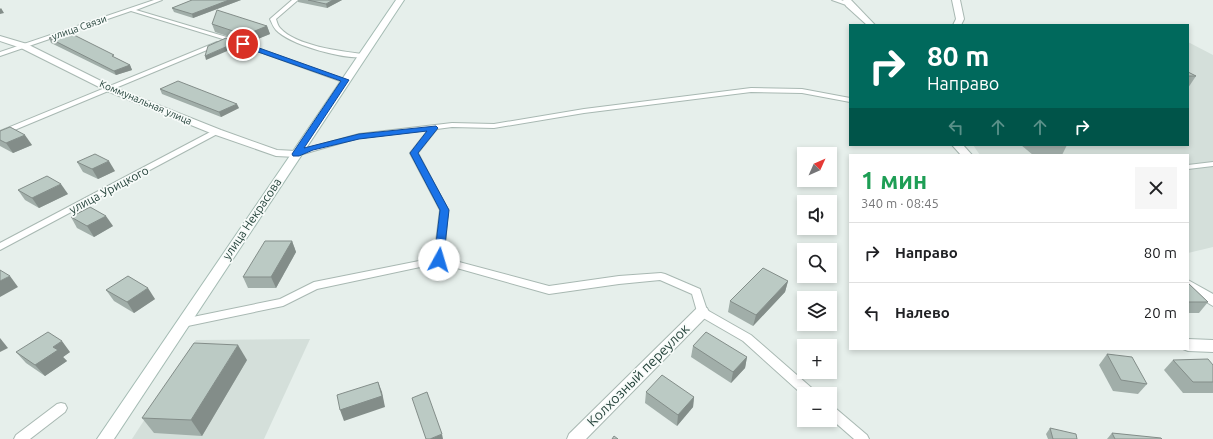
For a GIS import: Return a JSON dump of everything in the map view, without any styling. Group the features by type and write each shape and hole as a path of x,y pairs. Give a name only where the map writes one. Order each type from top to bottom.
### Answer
{"street":[{"name":"улица Некрасова","path":"105,439 345,80 364,56 400,0"},
{"path":"956,0 960,19 958,24"},
{"path":"848,2 870,24"},
{"name":"Коммунальная улица","path":"0,38 24,46 110,89 218,132 276,153 296,154"},
{"path":"959,146 966,154"},
{"path":"1189,286 1213,301"},
{"name":"Колхозный переулок","path":"575,439 702,312"},
{"path":"1189,345 1213,346"}],"lane":[{"name":"улица Связи","path":"0,54 159,0"},
{"path":"294,0 273,19 278,30 292,39 316,47 339,53 364,56"},
{"path":"835,0 848,2"},
{"path":"132,10 228,39 345,80"},
{"path":"0,134 228,39"},
{"path":"296,154 359,136 452,126 494,126 584,111 751,90 802,91 849,100"},
{"path":"434,128 414,153 444,210 439,260"},
{"name":"улица Урицкого","path":"0,247 218,132"},
{"path":"1189,167 1213,164"},
{"path":"183,323 283,302 314,286 439,260 549,290 618,280 661,276 696,292 702,312 747,338 802,387"},
{"path":"20,439 61,408"},
{"path":"837,417 863,439"}],"shaded area":[{"path":"1189,43 1213,55 1213,247 1189,253 1189,154 979,154 974,146 1189,146"},
{"path":"310,339 264,439 132,439 196,340"}],"building":[{"path":"192,0 229,0 192,14 172,8"},
{"path":"308,0 333,0 326,4"},
{"path":"217,10 267,26 245,35 212,24"},
{"path":"68,32 114,55 112,56 130,65 114,71 49,38"},
{"path":"226,38 237,42 205,56 208,46"},
{"path":"1189,72 1196,76 1189,76"},
{"path":"178,81 237,104 219,112 160,89"},
{"path":"10,127 25,135 6,143 0,140 0,131"},
{"path":"95,154 109,161 92,169 77,162"},
{"path":"47,176 61,184 32,198 18,190"},
{"path":"90,207 106,216 87,226 71,217"},
{"path":"265,241 292,241 271,277 243,277"},
{"path":"763,268 788,281 756,315 730,301"},
{"path":"0,270 10,276 0,281"},
{"path":"128,276 148,288 127,302 106,290"},
{"path":"1189,284 1208,302 1189,302"},
{"path":"48,332 62,341 53,347 58,350 35,365 16,352"},
{"path":"706,332 747,357 733,372 693,346"},
{"path":"194,343 238,345 191,420 142,418"},
{"path":"1107,354 1132,357 1147,384 1121,380"},
{"path":"1208,359 1213,365 1213,382 1193,382 1173,360"},
{"path":"662,375 694,397 678,415 646,392"},
{"path":"378,382 382,396 340,410 337,395"},
{"path":"427,392 442,434 430,439 426,439 412,398"},
{"path":"1050,428 1076,434 1077,439 1053,439"},
{"path":"1112,433 1161,438 1162,439 1115,439"}],"route":[{"path":"243,44 345,80 296,154 359,136 434,128 414,153 444,210 439,260"}]}
